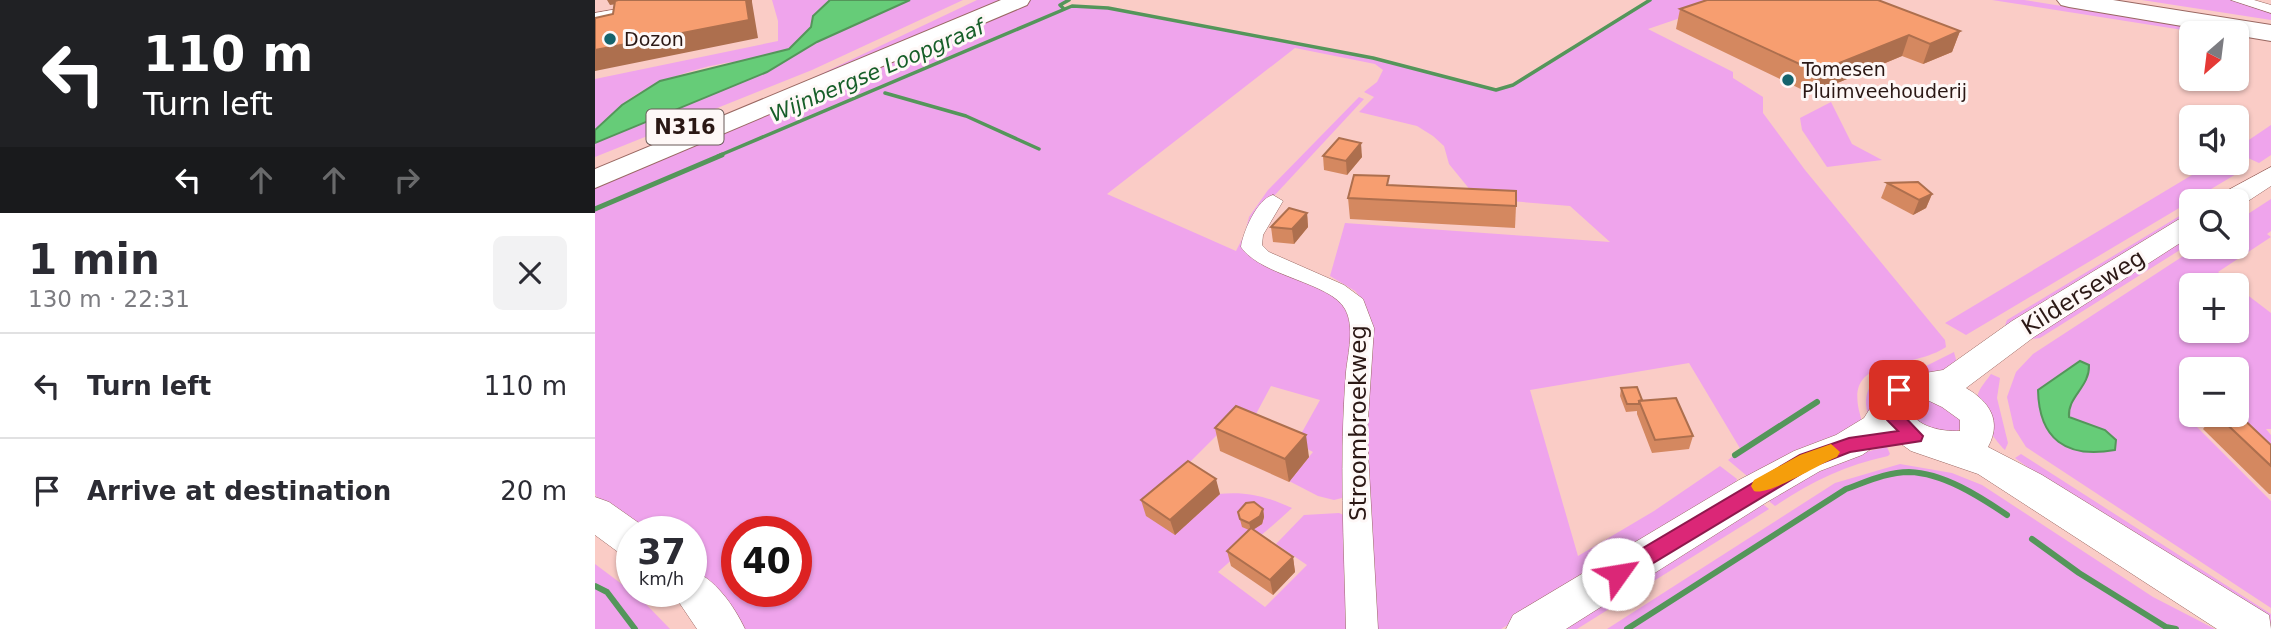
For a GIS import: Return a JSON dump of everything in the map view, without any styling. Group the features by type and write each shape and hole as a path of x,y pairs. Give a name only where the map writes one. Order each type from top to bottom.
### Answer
{"highway":[{"path":"2069,0 2271,33"},
{"path":"2121,0 2271,24"}],"main road":[{"name":"N316","path":"595,165 791,83 970,0"},
{"name":"N316","path":"595,179 1019,0"}],"street":[{"path":"595,17 692,0"},
{"path":"2238,0 2271,9"},
{"path":"2248,189 2271,175"},
{"name":"Stroombroekweg","path":"1273,201 1252,235 1251,247 1262,257 1336,290 1355,304 1362,328 1354,434 1362,629"},
{"name":"Kilderseweg","path":"1890,405 1892,397 1899,390 1943,385 1979,364 2022,329 2179,231"},
{"path":"1953,432 1972,398 1979,364"},
{"path":"1923,386 1952,395 1953,432"},
{"path":"1890,405 1901,426 1953,432 1991,464 2104,531 2254,629"},
{"path":"1528,629 1752,491 1807,461 1849,445 1877,426 1890,405"},
{"path":"1849,445 1953,432"},
{"path":"595,513 616,528"},
{"path":"706,607 723,629"}],"shaded area":[{"path":"772,0 834,0 820,28 772,63 756,61 716,65 654,85 623,104 595,137 595,79 778,41 778,21"},
{"path":"830,0 910,0 817,42 767,72 595,143 595,130 622,105 660,81 789,49 811,27 813,16"},
{"path":"910,0 963,0 812,70 595,157 595,143 767,72 818,42"},
{"path":"977,0 1013,0 760,103"},
{"path":"1027,0 1069,0 1061,4 1063,8 1081,5 1108,8 1373,58 1496,90 1513,85 1650,0 1733,0 1648,29 1733,72 1733,78 1763,97 1763,113 1805,170 1945,340 1946,347 1930,355 1880,368 1868,375 1860,385 1858,401 1863,424 1747,476 1728,460 1741,450 1689,363 1530,390 1578,556 1654,511 1720,466 1737,479 1734,489 1501,629 1372,629 1362,299 1355,291 1330,276 1345,223 1610,242 1570,206 1498,200 1471,191 1449,164 1444,146 1433,136 1417,126 1359,112 1374,97 1364,92 1377,82 1383,70 1375,64 1295,48 1107,194 1236,251 1249,217 1268,190 1359,97 1364,99 1260,211 1249,243 1353,306 1347,491 1342,498 1334,500 1318,496 1289,481 1313,452 1296,443 1320,400 1271,386 1256,414 1242,410 1182,470 1218,494 1256,495 1292,508 1218,572 1265,607 1307,565 1276,544 1304,515 1339,513 1346,516 1355,629 744,629 731,607 812,607 812,516 721,516 721,596 707,582 707,516 622,516 597,499 595,184"},
{"path":"1992,0 2024,0 2179,25 2179,29"},
{"path":"2142,0 2234,0 2271,10 2271,20"},
{"path":"1831,102 1852,144 1882,160 1827,167 1802,130 1800,118"},
{"path":"2271,125 2271,155 2259,163 2249,158 2249,140"},
{"path":"2192,175 2235,175 2211,189 2179,189 2179,208 1966,335 1945,323"},
{"path":"2271,199 2271,231 2267,234 2271,237 2249,252 2249,213"},
{"path":"2179,216 2179,223 2004,328 2007,320"},
{"path":"2179,243 2179,251 2040,338 2025,340"},
{"path":"2179,259 2238,259 2219,273 2179,273 2179,343 2249,343 2249,296 2271,313 2271,429 2266,429 2271,435 2271,459 2256,459 2223,427 2249,427 2249,357 2179,357 2179,427 2197,427 2271,501 2271,608 2026,447 2014,428 2007,397 2016,372 2033,354"},
{"path":"1954,352 1957,363 1871,421 1866,402 1868,390 1880,374 1926,366"},
{"path":"2080,361 2089,365 2088,373 2071,404 2069,417 2105,430 2116,440 2115,450 2098,452 2069,448 2050,433 2044,421 2038,390"},
{"path":"1991,374 2000,378 1997,398 2008,443 2005,450 1990,432 1979,408 1978,394"},
{"path":"1918,396 1954,407 1963,426 1954,434 1945,436 1910,420 1906,402"},
{"path":"1887,447 1890,454 1888,456 1829,475 1775,506 1765,498 1824,467"},
{"path":"2021,454 2271,614 2271,629 2015,458"},
{"path":"1900,464 1952,473 1982,485 2153,597 2215,629 1607,629 1835,483"},
{"path":"1759,501 1769,509 1577,629 1555,629"},
{"path":"595,564 616,580 616,607 649,607 670,629 595,629"}],"building":[{"path":"746,0 749,20 595,50 595,18 613,14 615,1"},
{"path":"1707,0 1878,0 1960,31 1930,44 1909,35 1817,72 1680,9"},
{"path":"1339,138 1361,143 1346,161 1323,156"},
{"path":"1354,175 1389,176 1387,185 1516,191 1516,206 1348,198"},
{"path":"1918,182 1932,194 1919,200 1887,183"},
{"path":"1289,208 1307,213 1292,229 1271,227"},
{"path":"1637,387 1642,400 1639,404 1627,404 1621,388"},
{"path":"1676,398 1693,436 1655,440 1639,401"},
{"path":"1236,406 1306,435 1285,459 1215,428"},
{"path":"2249,424 2271,445 2271,466 2230,427 2249,427"},
{"path":"1188,461 1216,479 1170,520 1141,500"},
{"path":"1254,502 1263,509 1260,516 1249,523 1240,519 1238,512 1246,503"},
{"path":"1251,528 1293,557 1270,580 1227,551"}],"waterway":[{"path":"1063,8 1060,5 1069,0"},
{"name":"Wijnbergse Loopgraaf","path":"718,156 1072,6 1108,8 1373,58 1496,90 1513,85 1650,0"},
{"path":"885,93 966,116 1039,149"},
{"name":"Wijnbergse Loopgraaf","path":"595,209 722,155"},
{"path":"1735,455 1817,402"},
{"path":"1627,629 1846,489 1877,478 1909,472 1935,476 1973,493 2007,515"},
{"path":"2032,539 2079,573 2166,627 2176,629"},
{"path":"595,586 607,592 635,629"}],"slow traffic":[{"path":"1761,486 1807,461 1831,452"}],"place":[{"name":"Dozon","path":"610,39"},
{"name":"Tomesen Pluimveehouderij","path":"1788,80"}],"route":[{"path":"1618,574 1752,491 1807,461 1849,445 1914,436 1893,416 1890,405 1892,397 1899,390"}]}
